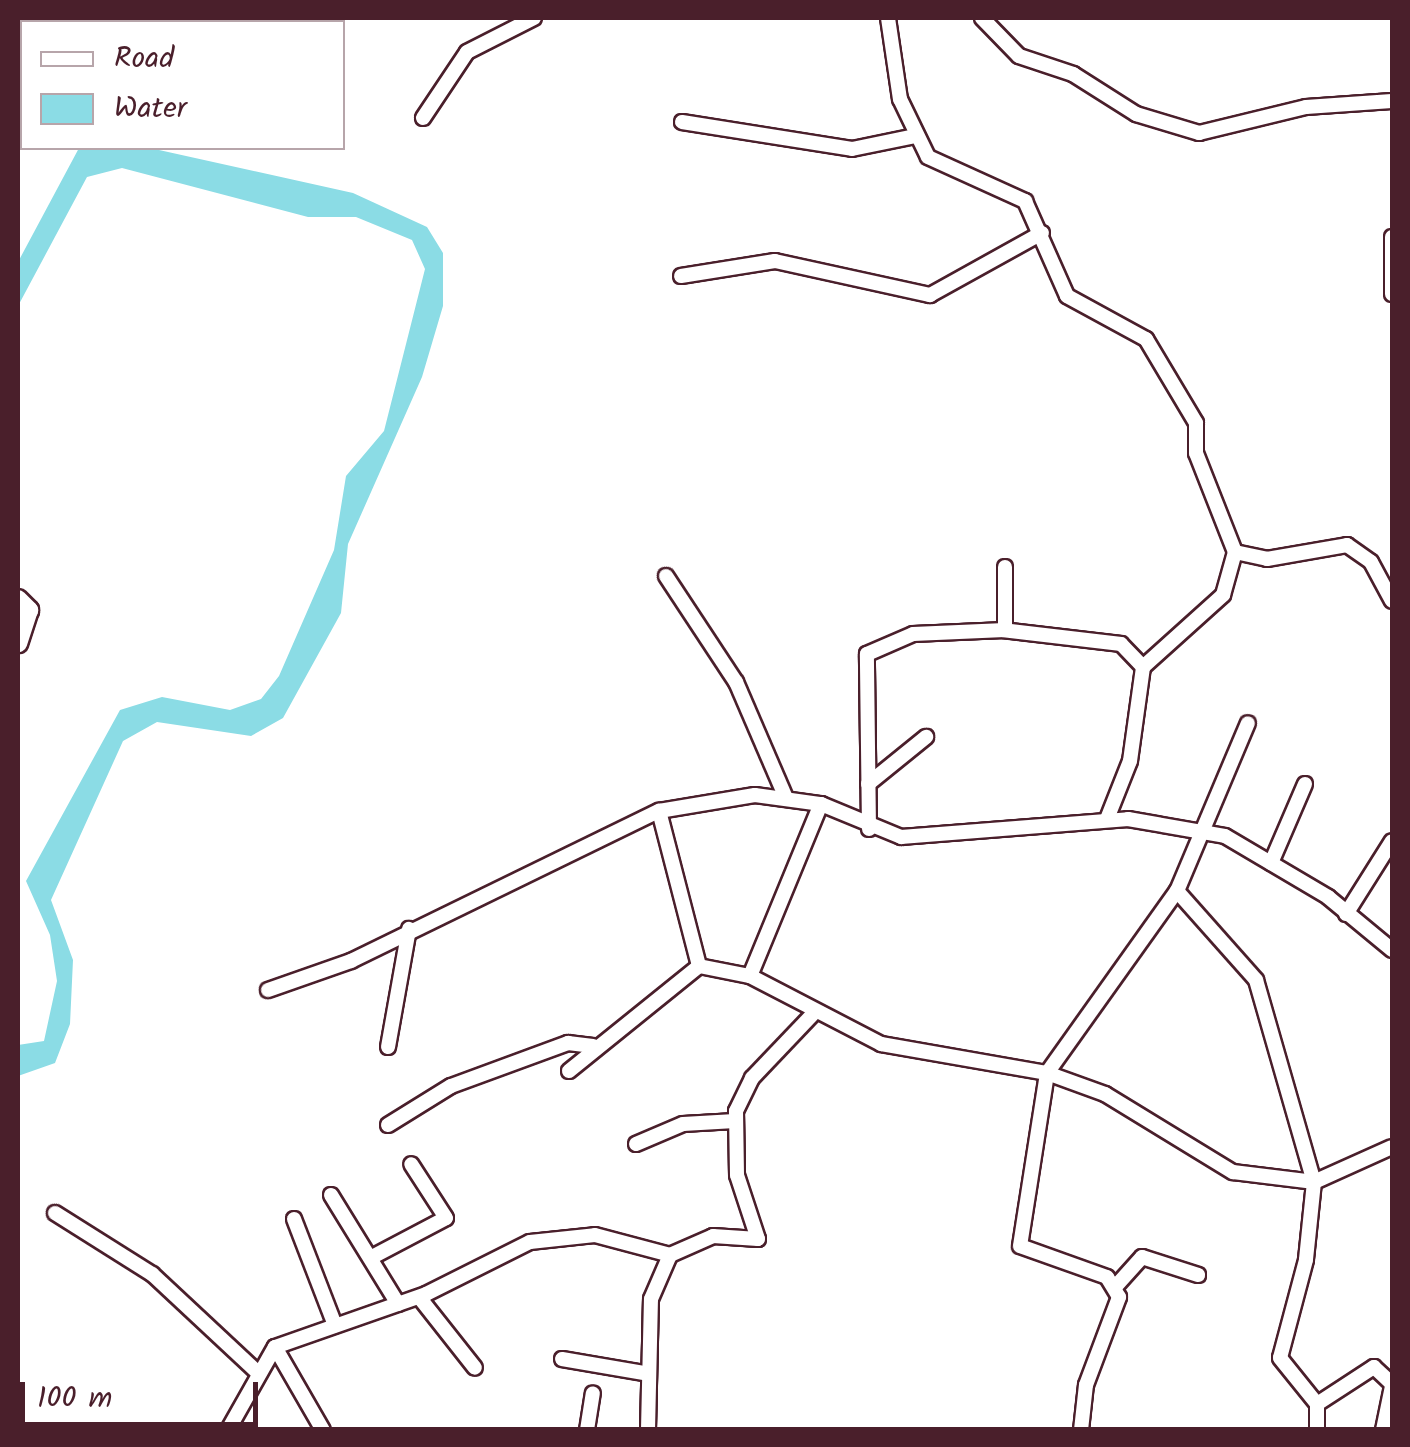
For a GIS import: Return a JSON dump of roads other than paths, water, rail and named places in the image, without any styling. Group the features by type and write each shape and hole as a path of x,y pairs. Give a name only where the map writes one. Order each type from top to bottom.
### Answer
{"street":[{"path":"423,118 466,52 534,18"},
{"path":"888,18 915,136 940,168 1024,201 1067,296 1135,326 1192,414 1196,453 1235,552 1222,595 1143,666 1130,760 1107,819"},
{"path":"982,18 1018,56 1073,74 1136,114 1199,133 1306,106 1392,101"},
{"path":"682,122 852,149 915,136"},
{"path":"681,276 775,261 930,295 1042,234"},
{"path":"1392,237 1392,294"},
{"path":"1235,552 1267,559 1347,544 1370,562 1392,601"},
{"path":"1002,630 1010,624 1005,567"},
{"path":"666,576 736,682 785,796"},
{"path":"18,599 29,610 18,643"},
{"path":"870,828 867,654 914,634 1002,630 1122,644 1143,666"},
{"path":"1116,1286 1020,1246 1047,1073 1176,891 1207,832 1248,723"},
{"path":"868,784 926,737"},
{"path":"1271,863 1305,784"},
{"path":"268,990 409,929 660,811 699,799 785,796 821,804 870,828 901,837 1107,819 1207,832 1271,863 1392,950"},
{"path":"750,976 821,804"},
{"path":"660,811 699,966"},
{"path":"1346,914 1392,842"},
{"path":"1176,891 1235,952 1268,1006 1314,1182 1306,1260 1279,1352 1317,1404 1317,1430"},
{"path":"388,1047 409,929"},
{"path":"569,1071 594,1046 699,966 750,976 813,1014 881,1044 1047,1073 1125,1103 1233,1172 1314,1182 1392,1147"},
{"path":"228,1430 275,1347 419,1297 560,1235 670,1255 713,1236 747,1242 760,1233 737,1175 735,1121 752,1078 813,1014"},
{"path":"388,1126 451,1086 568,1043 594,1046"},
{"path":"636,1144 684,1124 735,1121"},
{"path":"374,1256 446,1218 411,1164"},
{"path":"331,1195 374,1256 398,1304"},
{"path":"55,1213 152,1274 258,1373"},
{"path":"294,1219 335,1325"},
{"path":"648,1430 644,1323 670,1255"},
{"path":"1081,1430 1116,1286 1142,1257 1198,1275"},
{"path":"419,1297 475,1368"},
{"path":"275,1347 323,1430"},
{"path":"562,1359 644,1373"},
{"path":"1317,1404 1374,1367 1392,1385 1383,1430"},
{"path":"586,1430 593,1392"}],"water":[{"path":"78,150 159,150 353,193 427,227 443,253 443,306 422,377 348,544 341,613 283,718 251,736 157,722 123,741 51,900 73,960 70,1024 55,1063 18,1076 18,1045 44,1041 57,981 50,935 26,881 120,710 162,697 230,710 261,699 279,676 334,550 346,476 384,431 425,269 412,240 356,217 308,217 122,168 87,177 18,306 18,262"}]}
